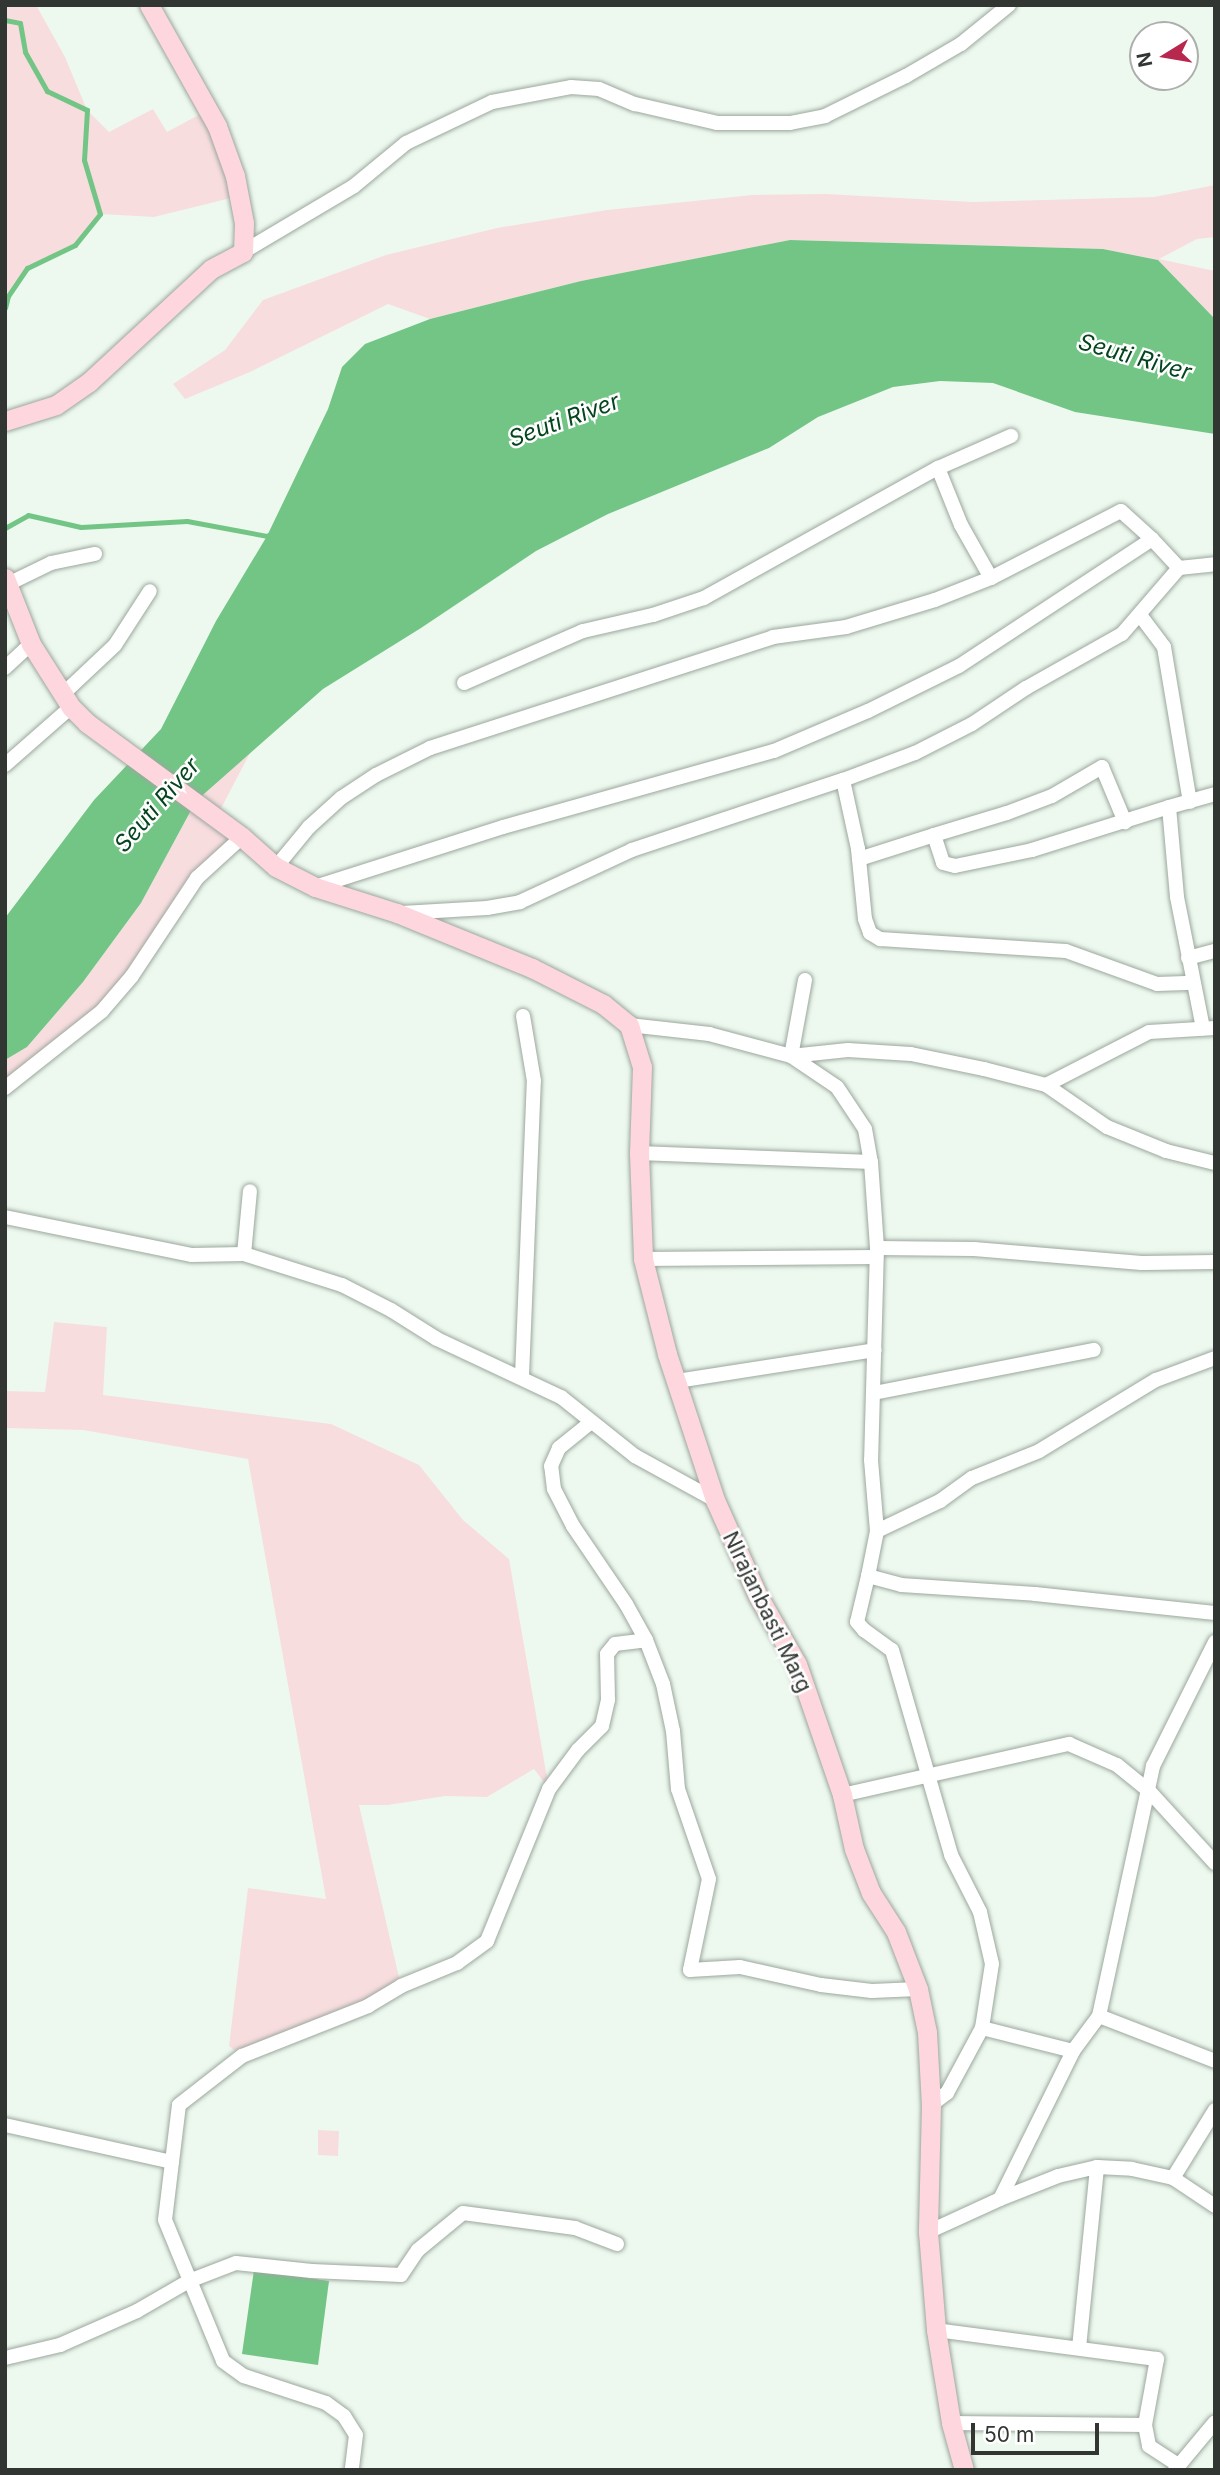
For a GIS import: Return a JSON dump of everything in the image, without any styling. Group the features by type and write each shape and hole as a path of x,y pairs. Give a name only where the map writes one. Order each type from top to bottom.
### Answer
{"street":[{"path":"149,5 217,126 235,177 244,223 243,252"},
{"path":"5,421 56,405 89,382 211,269 354,186 406,143 492,102 571,87 599,89 635,104 717,124 790,123 825,116 906,76 961,44 1009,5"},
{"path":"464,683 583,631 653,615 704,598 938,468 1011,436"},
{"path":"938,468 961,525 991,578"},
{"path":"276,867 309,827 341,798 376,775 430,748 773,637 846,627 935,600 991,578 1121,511 1179,568"},
{"path":"315,887 503,827 774,751 867,711 959,666 1152,539"},
{"path":"95,554 51,563 7,581 31,644 67,701 87,723 242,837 276,867 315,887 397,913 532,968 603,1004 629,1025 709,1034 791,1056 837,1087 864,1129 871,1162 877,1252 871,1460 877,1531 857,1622 892,1650 951,1855 981,1912 992,1964 982,2028 947,2093 931,2105"},
{"path":"397,913 487,908 520,902 632,850 843,780 915,753 972,724 1026,688 1122,634 1179,568 1215,564"},
{"path":"5,765 116,645 150,591"},
{"path":"1140,615 1164,647 1190,802"},
{"path":"5,668 31,644"},
{"path":"859,859 1041,800 1102,767 1125,822"},
{"path":"843,780 859,859 865,919 870,933 880,939 1066,951 1157,984 1193,983"},
{"path":"934,835 943,863 955,866 1032,850 1215,794"},
{"path":"1046,1085 1149,1032 1209,1028 1193,983 1188,958 1177,897 1169,807"},
{"path":"5,1088 102,1011 132,976 197,878 242,837"},
{"path":"1188,958 1215,951"},
{"path":"791,1056 805,980"},
{"path":"522,1376 534,1081 523,1016"},
{"name":"NIrajanbasti Marg","path":"629,1025 642,1067 639,1153 643,1259 657,1320 715,1500 758,1596 797,1664 842,1795 854,1849 871,1893 896,1932 918,1989 927,2032 931,2105 928,2232 936,2330 951,2423 964,2470"},
{"path":"791,1056 848,1050 911,1054 1046,1085 1107,1126 1166,1151 1215,1163"},
{"path":"639,1153 871,1162"},
{"path":"244,1254 250,1191"},
{"path":"5,1217 192,1255 244,1254 342,1285 391,1310 436,1339 500,1370 522,1376 561,1397 590,1423 635,1456 715,1500"},
{"path":"643,1259 974,1249 1141,1263 1215,1262"},
{"path":"677,1381 875,1350"},
{"path":"874,1393 1094,1350"},
{"path":"877,1531 940,1501 972,1478 1039,1451 1156,1380 1215,1358"},
{"path":"590,1423 559,1448 551,1466 554,1489 573,1526 626,1604 646,1640 663,1684 671,1719 678,1789 709,1879 690,1970 740,1968 873,1991 918,1989"},
{"path":"868,1576 901,1585 1035,1594 1215,1613"},
{"path":"352,2470 356,2435 344,2416 326,2403 244,2376 223,2361 165,2220 179,2105 242,2056 368,2006 401,1986 457,1963 487,1941 549,1789 578,1750 602,1726 608,1700 607,1654 615,1644 646,1640"},
{"path":"1000,2199 1073,2051 1099,2016 1153,1766 1215,1642"},
{"path":"842,1795 1069,1744 1117,1765 1149,1791 1215,1863"},
{"path":"1099,2016 1215,2061"},
{"path":"982,2028 1073,2051"},
{"path":"1173,2178 1215,2110"},
{"path":"5,2125 172,2162"},
{"path":"1079,2348 1097,2167"},
{"path":"928,2232 1058,2176 1097,2167 1132,2169 1173,2178 1215,2206"},
{"path":"5,2358 61,2345 137,2311 188,2281 236,2263 312,2272 401,2275 418,2250 463,2213 575,2228 617,2244"},
{"path":"936,2330 1157,2359 1145,2425 1149,2446 1177,2467 1215,2422"},
{"path":"951,2423 1145,2425"}],"shaded area":[{"path":"5,5 36,5 65,57 87,110 109,132 153,109 167,132 208,110 239,196 154,217 100,214 75,245 27,268 5,298"},
{"path":"1215,185 1215,237 1197,239 1159,259 1215,271 1215,319 1158,260 1103,249 790,240 581,281 430,319 388,304 250,372 185,399 173,384 225,350 263,300 386,255 497,228 607,210 752,195 826,194 973,202 1154,197"},
{"path":"250,753 216,818 242,837 197,878 132,976 5,1088 5,1060 27,1047 83,982 141,903 196,801"},
{"path":"54,1322 107,1327 103,1395 331,1424 419,1465 463,1520 509,1559 549,1789 534,1769 487,1797 445,1796 388,1805 359,1805 401,1986 242,2056 229,2046 248,1888 326,1899 248,1459 83,1430 5,1428 5,1391 45,1392"},
{"path":"318,2130 339,2131 338,2156 318,2155"}],"water":[{"name":"Seuti River","path":"790,240 1103,249 1158,260 1215,319 1215,434 1075,412 993,383 940,381 893,387 818,417 769,448 608,514 536,551 323,689 196,801 141,903 83,982 27,1047 5,1060 5,918 94,800 161,729 216,621 267,536 328,409 342,367 365,344 430,319 581,281"},
{"path":"254,2270 329,2281 318,2365 242,2354"}],"waterway":[{"path":"5,20 20,23 25,52 47,91 87,110 84,160 100,214 75,245 27,268 8,296 5,308"},
{"path":"5,528 28,515 81,527 187,521 267,536 272,533"}]}
